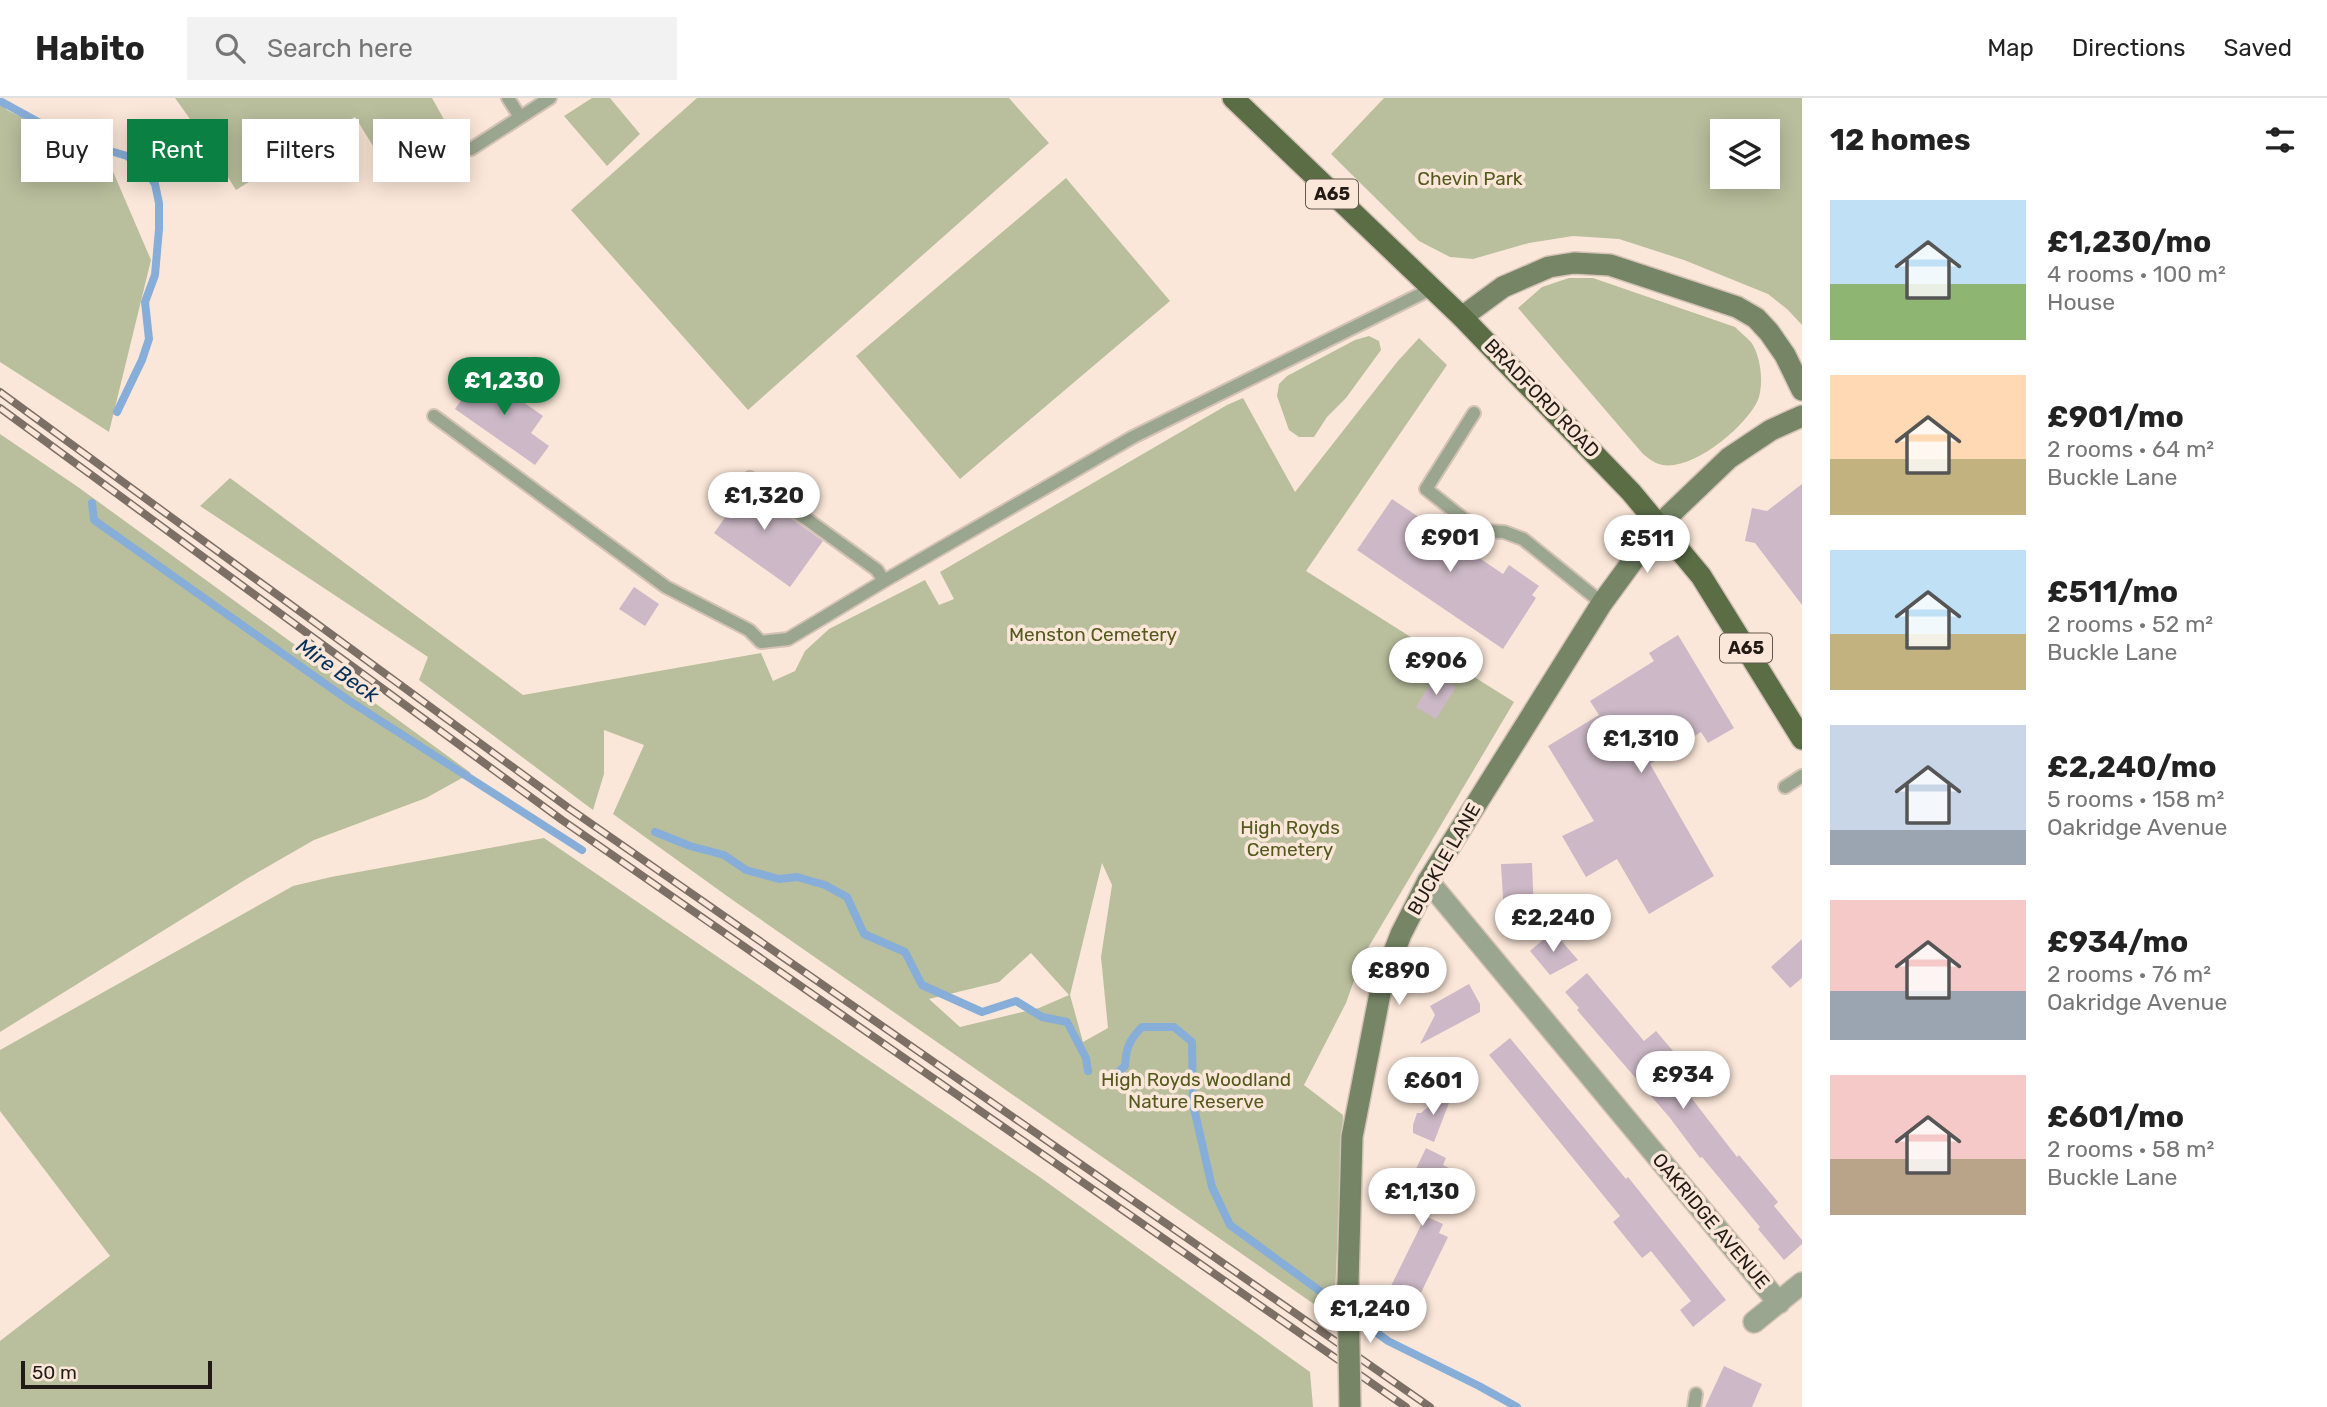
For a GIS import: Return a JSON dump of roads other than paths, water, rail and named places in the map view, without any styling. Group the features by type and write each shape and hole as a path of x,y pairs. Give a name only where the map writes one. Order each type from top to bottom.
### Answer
{"main road":[{"name":"BRADFORD ROAD","path":"1233,98 1433,288 1612,471 1660,524 1701,576 1802,740"}],"street":[{"path":"1462,317 1503,287 1549,267 1574,264 1610,265 1737,307 1756,318 1785,355 1802,390"},
{"name":"BUCKLE LANE","path":"1350,1407 1348,1284 1352,1137 1382,983 1401,934 1428,881 1602,603 1660,524 1729,458 1771,430 1802,416"},
{"name":"OAKRIDGE AVENUE","path":"1428,881 1779,1303"},
{"name":"OAKRIDGE AVENUE","path":"1754,1322 1802,1283"}],"lane":[{"path":"508,98 520,117"},
{"path":"471,149 550,98"},
{"path":"434,416 667,587 749,630 761,642 788,639 1133,438 1433,288"},
{"path":"1474,413 1426,489 1464,519 1488,531 1523,539 1602,603"},
{"path":"750,478 877,570 884,581"},
{"path":"1785,787 1802,776"}],"waterway":[{"name":"Mire Beck","path":"0,101 42,124 59,124 87,144 127,156 146,170 155,184 159,203 159,229 155,275 145,302 149,339 117,412"},
{"name":"Mire Beck","path":"92,503 94,520 348,700 582,850"},
{"name":"Mire Beck","path":"655,832 690,846 724,855 746,870 779,879 797,877 825,885 847,897 864,934 905,952 922,985 982,1012 1016,1001 1042,1017 1067,1022 1086,1058 1088,1071"},
{"name":"Mire Beck","path":"1114,1076 1125,1066 1129,1045 1142,1027 1174,1027 1192,1042 1193,1104 1212,1187 1230,1225 1388,1341 1517,1407"}],"railway":[{"path":"0,392 570,809 1430,1407"},
{"path":"0,408 562,820 1406,1407"}],"park label":[{"name":"Chevin Park","path":"1470,178"},
{"name":"Menston Cemetery","path":"1093,634"},
{"name":"High Royds Cemetery","path":"1290,838"},
{"name":"High Royds Woodland Nature Reserve","path":"1196,1090"}]}
